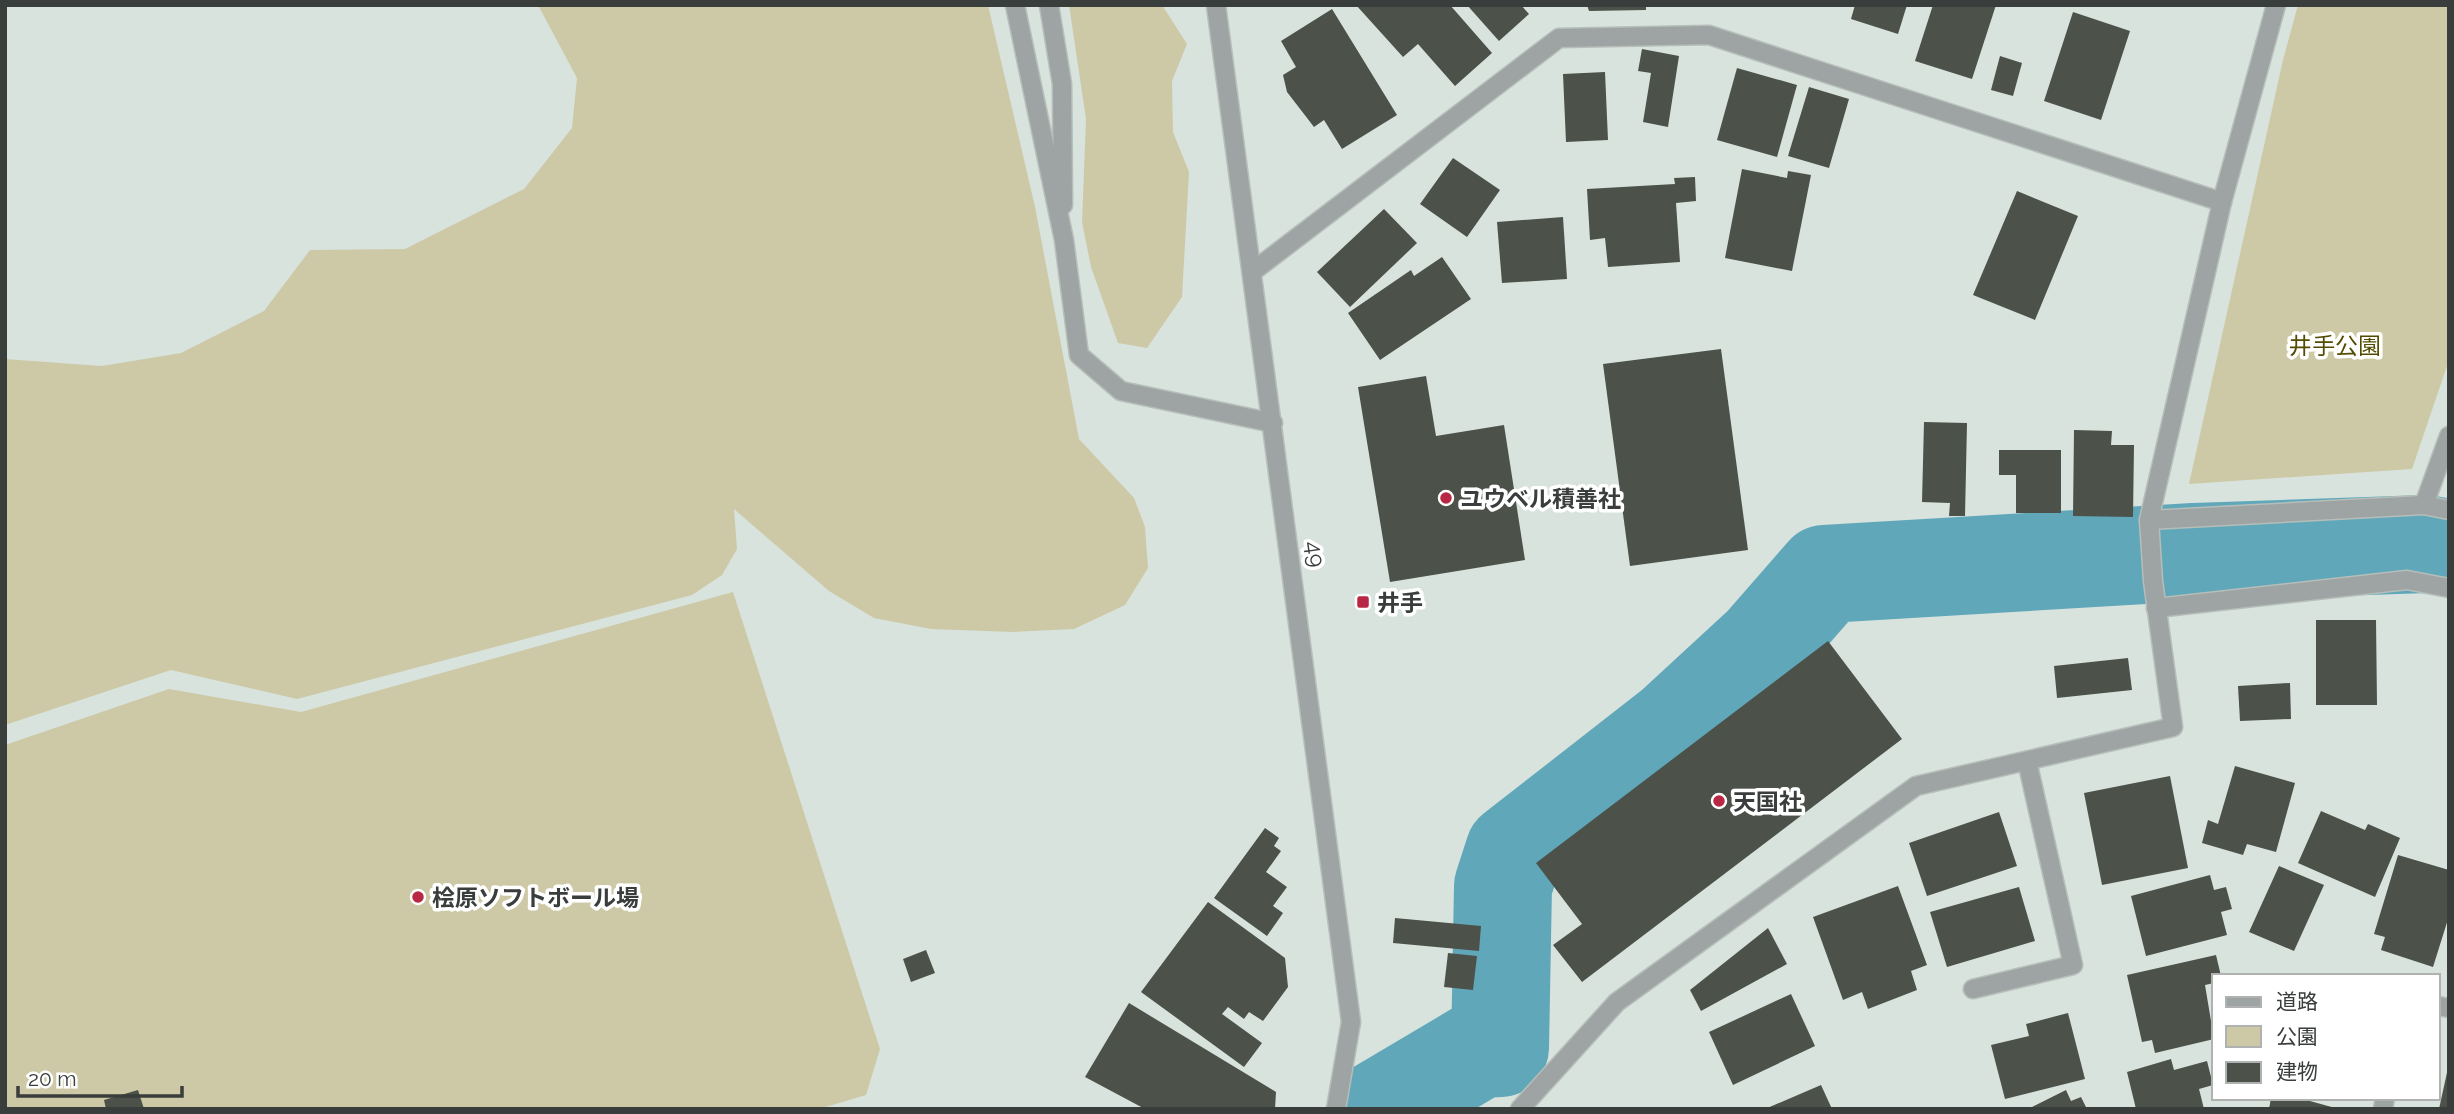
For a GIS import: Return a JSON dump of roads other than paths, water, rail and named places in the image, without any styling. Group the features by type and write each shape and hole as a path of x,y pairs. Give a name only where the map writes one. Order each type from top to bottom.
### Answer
{"street":[{"path":"1016,5 1064,240 1079,355 1121,391 1273,423"},
{"path":"1049,5 1062,84 1064,240"},
{"name":"49","path":"1216,5 1351,1022 1336,1109"},
{"path":"1520,1109 1617,1002 1916,786 2174,727 2156,608 2149,520 2222,202 2276,5"},
{"path":"1252,271 1559,38 1709,35 2222,202"},
{"path":"2424,505 2449,436"},
{"path":"2149,520 2424,505 2449,510"},
{"path":"2156,608 2407,580 2449,588"},
{"path":"1973,989 2073,965 2027,761"}],"waterway":[{"path":"1379,1109 1480,1049 1500,1048 1503,886 1514,852 1673,728 1763,645 1825,574 2194,552 2426,544 2449,548"}],"place":[{"name":"ユウベル積善社","path":"1446,498"},
{"name":"井手","path":"1363,602"},
{"name":"天国社","path":"1719,801"},
{"name":"桧原ソフトボール場","path":"418,897"}],"park label":[{"name":"井手公園","path":"2335,345"}]}
